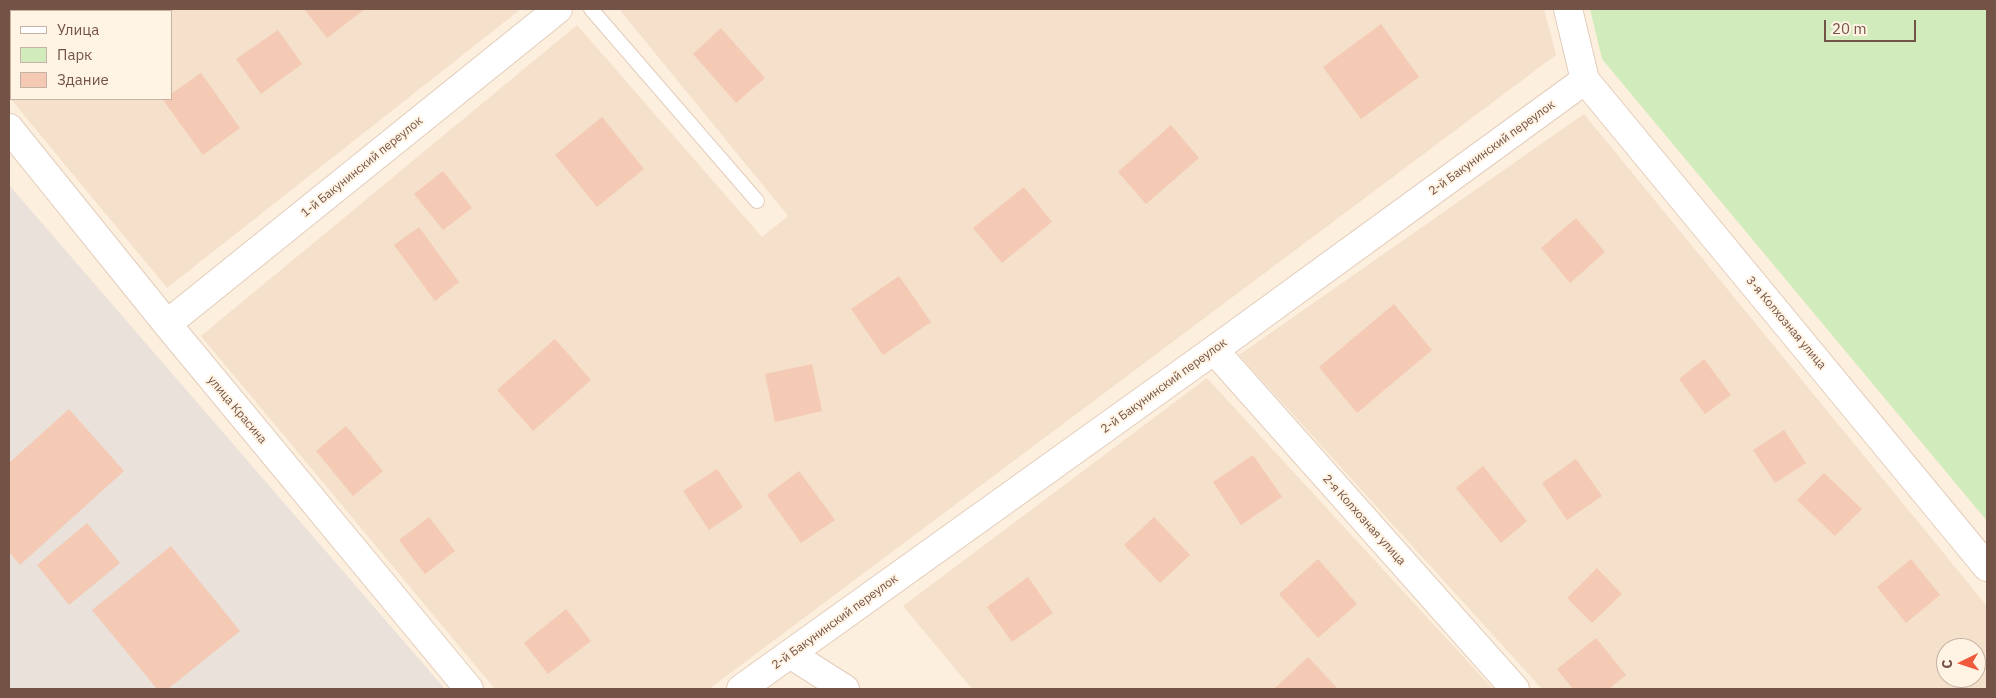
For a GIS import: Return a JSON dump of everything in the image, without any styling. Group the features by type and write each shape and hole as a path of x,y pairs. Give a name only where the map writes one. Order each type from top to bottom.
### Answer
{"street":[{"name":"1-й Бакунинский переулок","path":"167,324 558,9"},
{"path":"1568,9 1585,80"},
{"name":"2-й Бакунинский переулок","path":"741,689 1214,350 1585,80"},
{"name":"3-я Колхозная улица","path":"1585,80 1987,566"},
{"name":"улица Красина","path":"9,128 167,324 468,689"},
{"name":"2-я Колхозная улица","path":"1214,350 1515,689"},
{"path":"790,654 844,689"}],"lane":[{"path":"591,9 757,201"},
{"path":"790,654 812,682"}],"shaded area":[{"path":"9,9 521,9 167,288 11,100 172,100 172,10 10,10 10,98"},
{"path":"619,9 1544,9 1556,55 709,689 495,689 201,336 577,25 762,237 788,216"},
{"path":"1584,114 1987,606 1987,689 1542,689 1239,355"},
{"path":"9,185 445,689 9,689"},
{"path":"1207,378 1493,689 972,689 903,606"}],"green space":[{"path":"1590,9 1987,9 1987,521 1602,59"}],"building":[{"path":"306,9 365,9 327,38"},
{"path":"1381,24 1419,77 1361,119 1323,67"},
{"path":"721,28 765,78 736,103 693,54"},
{"path":"278,30 302,64 261,94 236,59"},
{"path":"201,73 240,128 203,155 163,100 172,100 172,93"},
{"path":"602,117 644,169 597,207 555,155"},
{"path":"1171,125 1199,158 1146,204 1118,172"},
{"path":"443,171 472,208 443,230 414,194"},
{"path":"1024,187 1052,222 1002,263 973,228"},
{"path":"1576,218 1605,252 1570,283 1541,248"},
{"path":"419,227 459,282 435,301 394,245"},
{"path":"899,276 931,322 883,355 851,309"},
{"path":"1394,304 1432,350 1357,413 1319,367"},
{"path":"555,339 591,380 533,431 497,390"},
{"path":"1704,359 1731,395 1705,414 1679,379"},
{"path":"812,364 822,411 775,422 765,374"},
{"path":"69,409 124,471 20,565 9,552 9,463"},
{"path":"346,426 383,471 353,496 316,451"},
{"path":"1784,430 1806,463 1775,483 1753,450"},
{"path":"1253,455 1282,497 1241,525 1213,482"},
{"path":"1576,459 1602,496 1567,520 1542,483"},
{"path":"1483,466 1527,521 1501,543 1456,488"},
{"path":"717,469 743,507 709,530 683,491"},
{"path":"799,471 835,520 801,543 767,495"},
{"path":"1824,473 1862,509 1835,536 1797,500"},
{"path":"429,517 455,551 425,574 399,540"},
{"path":"1154,517 1190,555 1160,583 1124,545"},
{"path":"87,523 120,563 69,605 37,565"},
{"path":"171,546 240,631 168,689 157,689 92,610"},
{"path":"1318,559 1357,604 1318,638 1279,594"},
{"path":"1911,559 1940,595 1906,623 1877,587"},
{"path":"1597,568 1622,594 1592,623 1567,598"},
{"path":"1028,577 1053,613 1012,642 987,607"},
{"path":"566,609 591,641 548,674 524,643"},
{"path":"1596,638 1626,675 1609,689 1573,689 1557,669"},
{"path":"1308,657 1338,689 1274,689"}]}
